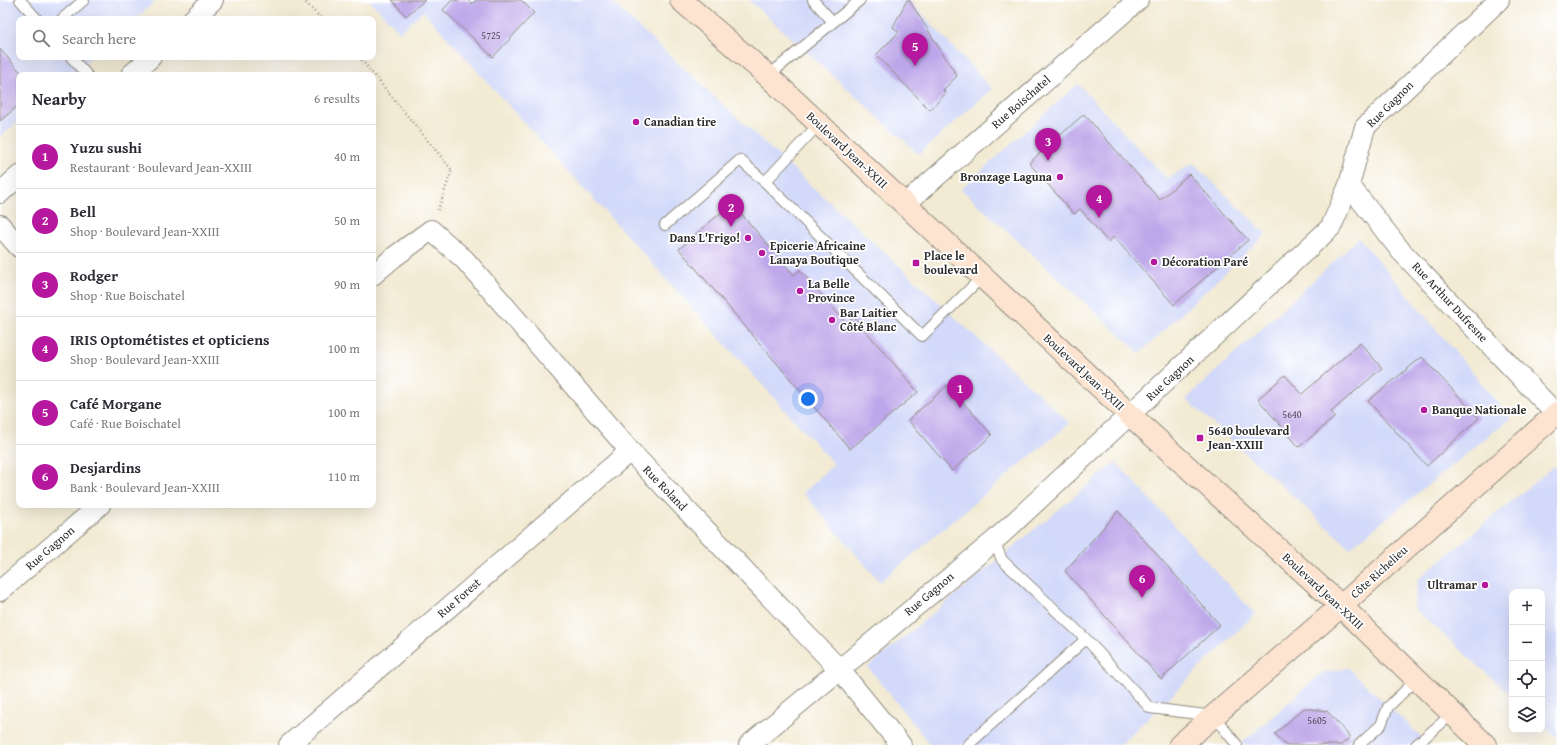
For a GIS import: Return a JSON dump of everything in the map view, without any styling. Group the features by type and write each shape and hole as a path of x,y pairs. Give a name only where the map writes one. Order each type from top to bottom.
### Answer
{"street":[{"path":"196,16 213,0"},
{"name":"Boulevard Jean-XXIII","path":"681,0 768,76 1130,415 1341,606 1485,745"},
{"name":"Rue Boischatel","path":"904,204 1138,0"},
{"name":"Rue Gagnon","path":"748,745 994,541 1331,227 1349,185 1365,127 1500,0"},
{"path":"134,72 148,60"},
{"path":"0,193 16,179"},
{"name":"Rue Arthur Dufresne","path":"1349,185 1401,251 1556,413"},
{"path":"0,225 16,244"},
{"path":"376,272 394,257 432,230"},
{"name":"Rue Roland","path":"432,230 465,260 630,451 838,669 900,745"},
{"name":"Côte Richelieu","path":"1180,745 1341,606 1556,413"},
{"name":"Rue Forest","path":"289,745 630,451"},
{"name":"Rue Gagnon","path":"0,591 97,508"}],"lane":[{"path":"20,0 34,16"},
{"path":"65,16 84,0"},
{"path":"813,0 833,22"},
{"path":"768,76 860,0"},
{"path":"74,60 84,72"},
{"path":"765,182 819,124"},
{"path":"665,225 740,160 765,182 922,336 982,277"},
{"path":"994,541 1002,560 1086,639 1150,708 1214,716 1238,745"},
{"path":"968,745 1086,639"},
{"path":"1359,745 1381,725 1388,707 1416,680"},
{"path":"1416,745 1452,714"}],"path":[{"path":"303,0 319,16"},
{"path":"361,60 371,72"},
{"path":"376,78 452,170 432,230"}],"shaded area":[{"path":"0,0 157,0 138,16 16,16 16,60 88,60 74,72 16,72 16,124 0,137"},
{"path":"369,0 609,0 1070,423 880,582 803,493 834,464 423,11 400,32"},
{"path":"749,0 909,0 992,89 919,154"},
{"path":"1078,84 1167,179 1193,163 1266,234 1140,353 961,189"},
{"path":"1359,238 1511,418 1350,548 1186,399"},
{"path":"1116,462 1255,614 1120,745 930,745 868,667"},
{"path":"1554,466 1557,470 1557,737 1545,727 1545,589 1509,589 1509,693 1414,608 1418,579"},
{"path":"1348,668 1430,745 1240,745 1322,673"}],"building":[{"path":"392,0 425,0 406,16"},
{"path":"452,0 468,0 472,4 476,0 521,0 534,13 493,57 443,10"},
{"path":"907,0 909,0 957,76 943,90 946,93 930,110 876,55 899,32 893,27"},
{"path":"0,49 20,72 16,72 16,108 0,121"},
{"path":"1084,114 1160,200 1189,174 1248,240 1174,305 1114,237 1108,242 1080,209 1074,214 1029,163"},
{"path":"732,203 794,275 800,270 846,323 854,317 918,392 850,449 679,249"},
{"path":"1360,343 1382,368 1331,412 1335,417 1299,447 1258,399 1285,375 1302,394"},
{"name":"Banque Nationale","path":"1422,357 1479,418 1427,466 1368,401"},
{"path":"948,385 992,435 952,471 908,420"},
{"path":"1118,511 1220,625 1161,679 1065,571"},
{"path":"1304,708 1327,711 1350,737 1341,745 1285,745 1275,734"}],"place":[{"name":"Café Morgane","path":"915,66"},
{"name":"Canadian tire","path":"636,122"},
{"name":"Rodger","path":"1048,161"},
{"name":"Bronzage Laguna","path":"1060,177"},
{"name":"IRIS Optométistes et opticiens","path":"1099,218"},
{"name":"Bell","path":"731,227"},
{"name":"Dans L'Frigo!","path":"748,238"},
{"name":"Epicerie Africaine Lanaya Boutique","path":"762,253"},
{"name":"Décoration Paré","path":"1154,262"},
{"name":"Place le boulevard","path":"916,263"},
{"name":"La Belle Province","path":"800,291"},
{"name":"Bar Laitier Côté Blanc","path":"832,320"},
{"name":"Yuzu sushi","path":"960,408"},
{"name":"Banque Nationale","path":"1424,410"},
{"name":"5640 boulevard Jean-XXIII","path":"1200,438"},
{"name":"Ultramar","path":"1485,585"},
{"name":"Desjardins","path":"1142,598"}]}
